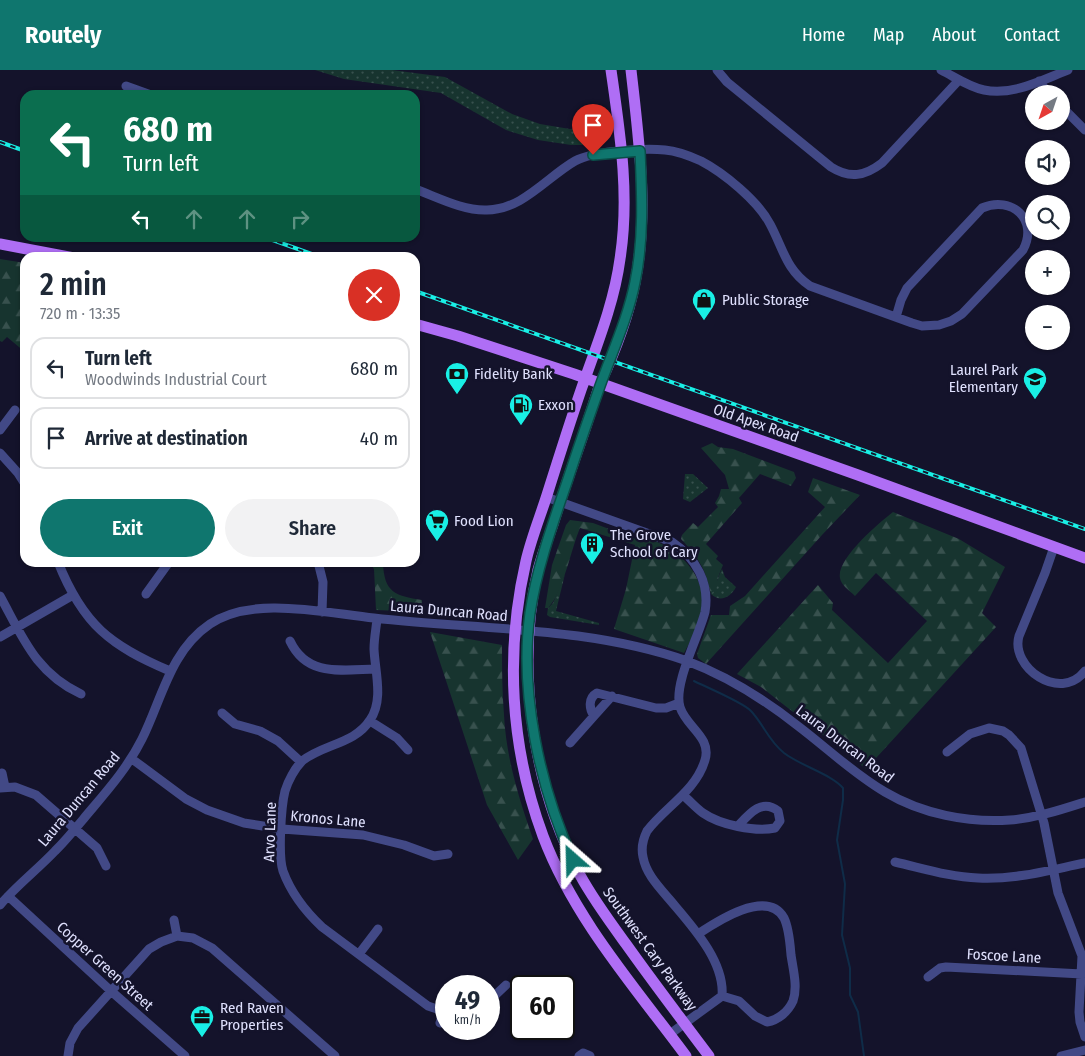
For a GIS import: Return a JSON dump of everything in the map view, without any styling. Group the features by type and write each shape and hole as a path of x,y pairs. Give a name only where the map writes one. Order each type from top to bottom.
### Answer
{"main road":[{"path":"611,70 622,152 625,196 620,260 604,326 526,558 514,631 513,692 519,747 529,792 543,836 566,886 584,919 686,1056"},
{"name":"Southwest Cary Parkway","path":"631,70 640,151 643,202 635,284 616,345 600,384 538,570 529,632 529,695 535,742 546,788 559,830 580,874 600,907 662,995 710,1056"},
{"path":"0,244 42,252"},
{"name":"Old Apex Road","path":"420,325 585,378 1085,558"}],"street":[{"path":"717,70 727,82 831,167 844,174 853,175 868,173 882,163 959,80"},
{"path":"942,70 959,80 983,90 999,91 1016,89 1068,70"},
{"path":"1039,81 1042,85"},
{"path":"126,86 137,90"},
{"path":"1070,115 1085,130"},
{"path":"420,191 464,207 487,210 496,209 522,199 577,160 593,155 622,152 672,151 702,162 736,186 758,206 770,224 791,269 803,282 810,286 912,323 932,326 946,324 962,314 1023,250 1029,232 1026,221 1017,210 1003,204 996,203 982,208 908,288 901,300 896,317"},
{"path":"0,430 15,410"},
{"path":"0,453 20,476"},
{"path":"546,497 672,542 685,552 695,564 706,589 707,603 703,621 687,662 679,691 679,703 684,716 702,738 706,749 705,762 683,795 647,831 644,838 642,855 649,873 656,884 698,934 721,977 723,986 722,996 670,1034"},
{"path":"1054,547 1019,636 1017,642 1018,650 1025,664 1050,683 1061,685 1073,682 1085,671"},
{"path":"60,567 73,595 90,620 130,653 170,671"},
{"path":"146,594 165,567"},
{"path":"319,567 323,582 322,612"},
{"path":"0,636 73,595"},
{"path":"0,596 44,669 61,684 81,694"},
{"name":"Laura Duncan Road","path":"0,905 58,848 115,782 132,758 150,723 170,671 196,635 210,624 228,614 264,608 602,640 687,662 736,684 765,701 872,784 896,798 930,811 967,819 1013,820 1042,815 1085,802"},
{"path":"222,713 235,724 260,731 278,741 301,762 348,740 363,729 375,710 377,701 374,646 378,619"},
{"path":"290,641 295,652 304,661 321,668 339,670 375,669"},
{"path":"594,716 591,712 590,700 597,693 656,708 666,708 679,703"},
{"path":"570,743 612,696"},
{"path":"370,720 398,738 408,750"},
{"path":"947,752 970,734 983,729 995,729 1009,735 1021,748 1042,815 1061,902 1081,951 1083,965 1079,1012 1085,1037"},
{"name":"Kronos Lane","path":"132,758 186,799 207,810 244,823 282,829 363,835 404,845 434,856 448,854"},
{"name":"Arvo Lane","path":"301,762 285,792 282,829 281,861 286,878 295,896 322,927 428,1006 435,1009"},
{"path":"2,772 2,787 15,787 36,795 97,848 106,866"},
{"path":"683,795 698,810 711,818 738,826"},
{"path":"895,862 978,878 1008,878 1054,870 1085,862"},
{"name":"Copper Green Street","path":"8,896 185,1056"},
{"path":"698,934 729,914 755,907 765,906 775,909 784,919 788,933 795,982 795,993 788,1008 779,1018 767,1022 755,1016 739,1001 722,996"},
{"path":"174,920 177,936"},
{"path":"360,954 378,928"},
{"path":"68,1056 70,1043 78,1028 149,949 177,936 192,938 212,948 335,1056"},
{"name":"Foscoe Lane","path":"928,977 940,968 946,967 1082,974"},
{"path":"500,991 506,985"},
{"path":"1061,1056 1085,1050"},
{"path":"578,1056 584,1053 590,1056"}],"green space":[{"path":"315,70 392,70 445,77 512,114 540,124 570,129 595,127 597,145 571,145 538,140 506,130 441,93 344,79"},
{"path":"0,259 20,262 20,348 7,337 2,342 0,341"},
{"path":"712,443 718,447 733,449 794,472 796,478 791,486 760,474 739,498 742,503 706,544 718,556 716,559 723,565 718,577 717,587 711,594 701,564 681,539 682,535 693,523 698,527 718,507 715,503 721,489 729,489 725,475 701,448"},
{"path":"685,474 693,474 708,488 690,502 683,499"},
{"path":"813,478 860,495 706,664 698,658 697,654 711,615 729,615 730,606 745,596 825,507 808,492"},
{"path":"893,512 959,539 1005,567 982,613 996,627 866,769 761,687 737,674 818,585 833,603 832,610 888,663 927,621 876,573 855,596 840,578 841,570 851,552"},
{"path":"570,520 593,523 636,539 638,535 661,543 689,565 696,575 703,605 697,627 684,653 614,629 626,589 635,545 580,528 558,592 548,608 545,608 552,565 566,525"},
{"path":"373,567 383,567 386,580 393,591 405,597 422,600 421,612 376,610"},
{"path":"722,569 725,577 736,587 725,598 718,598 711,594"},
{"path":"565,574 556,611 599,623 599,625 547,615 548,608 553,603"},
{"path":"430,632 502,645 503,697 507,746 518,793 533,839 518,860 487,805"}],"waterway":[{"path":"694,681 747,708 784,753 831,778 843,788 837,840 845,884 842,935 850,968 850,995 858,1012 864,1056"}],"railway":[{"path":"0,142 20,149"},
{"path":"278,242 306,252"},
{"path":"420,293 1085,529"}],"place":[{"name":"Public Storage","path":"704,321"},
{"name":"Fidelity Bank","path":"457,395"},
{"name":"Laurel Park Elementary","path":"1035,400"},
{"name":"Exxon","path":"521,426"},
{"name":"Food Lion","path":"437,542"},
{"name":"The Grove School of Cary","path":"592,565"},
{"name":"Red Raven Properties","path":"202,1038"}],"route":[{"path":"573,860 559,830 535,742 529,695 530,614 538,570 600,384 611,360 624,322 635,284 643,202 640,151 593,155"}]}
